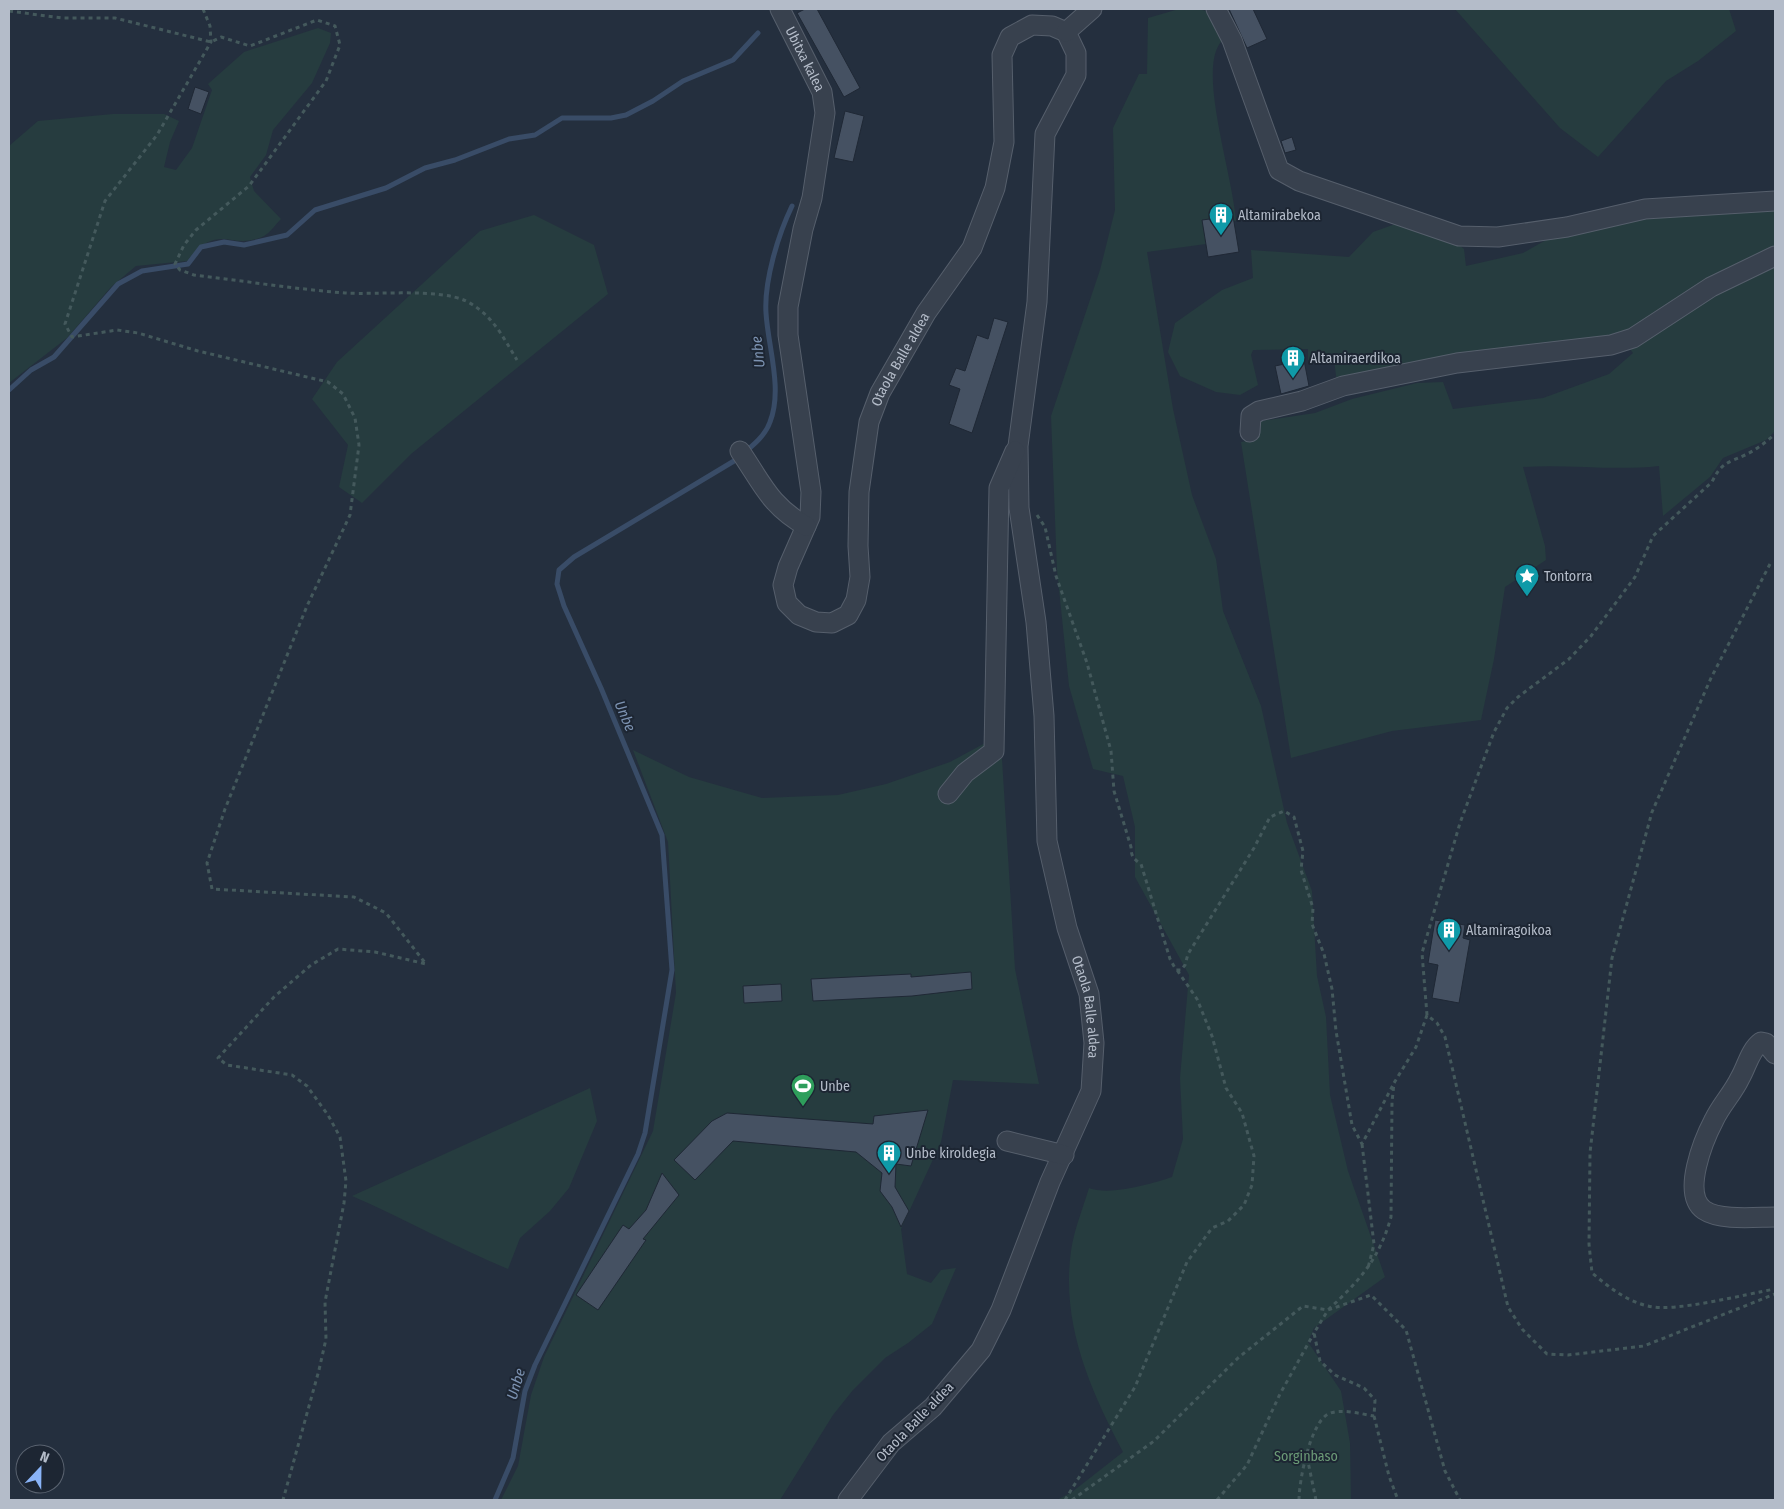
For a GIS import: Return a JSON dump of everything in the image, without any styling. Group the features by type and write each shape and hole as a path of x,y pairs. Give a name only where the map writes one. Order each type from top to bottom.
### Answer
{"street":[{"name":"Ubitxa kalea","path":"780,9 822,92 825,113"},
{"path":"1066,32 1092,9"},
{"path":"1216,9 1232,40 1279,170 1299,180 1460,236 1498,237 1567,227 1645,208 1775,201"},
{"name":"Otaola Balle aldea","path":"825,113 812,198 803,229 788,307 788,335 811,492 810,517 788,567 783,585 787,603 799,616 816,622 832,622 848,615 856,600 860,577 858,546 859,492 869,422 880,393 926,313 972,248 995,188 1004,142 1002,54 1010,37 1032,25 1052,26 1066,32 1076,53 1076,75 1046,134 1037,302 1018,446 1019,508 1036,622 1044,716 1047,841 1067,928 1089,994 1094,1043 1091,1091 1044,1199 1001,1310 981,1350 933,1406 891,1443 848,1500"},
{"path":"1250,432 1250,416 1259,411 1302,401 1343,386 1465,362 1611,345 1633,338 1711,287 1775,256"},
{"name":"Otaola Balle aldea","path":"948,794 965,774 994,751 999,488 1018,446"},
{"path":"740,451 774,503 786,515 806,526"},
{"path":"1775,1054 1766,1043 1761,1042 1756,1046 1740,1079 1714,1120 1694,1175 1697,1201 1703,1210 1733,1218 1775,1217"},
{"path":"1007,1140 1064,1155"}],"path":[{"path":"203,9 210,26 211,42"},
{"path":"9,11 62,18 115,18 211,42"},
{"path":"283,1500 326,1339 325,1302 344,1203 346,1181 340,1137 328,1115 307,1086 292,1075 227,1065 218,1058 274,997 311,965 338,949 376,952 426,964 386,913 354,897 212,889 207,863 232,791 290,655 307,606 350,515 359,445 355,418 343,394 328,382 198,351 138,333 117,330 72,337 65,324 105,201 157,135 211,42 221,37 250,46 317,20 335,26 340,45 326,80 249,186 196,230 184,245 175,264 180,270 194,275 346,293 436,295 464,300 482,310 494,322 517,360"},
{"path":"1362,1144 1394,1083 1416,1047 1427,1015 1422,953 1460,823 1494,732 1508,708 1518,697 1569,658 1591,636 1614,608 1635,577 1652,536 1712,482 1717,470 1726,462 1746,455 1775,434"},
{"path":"1035,511 1045,527 1056,576 1089,672 1111,751 1114,791 1131,847 1131,854 1141,864 1170,959 1197,999 1212,1036 1226,1088 1242,1113 1254,1156 1252,1185 1244,1204 1228,1221 1212,1228 1187,1262 1135,1388 1065,1500"},
{"path":"1770,564 1711,678 1652,812 1612,958 1590,1154 1589,1244 1592,1273 1619,1294 1649,1306 1668,1308 1775,1289"},
{"path":"1176,970 1181,970 1185,965 1188,954 1254,848 1270,817 1284,811 1294,817 1302,851 1301,870 1313,908 1312,924 1324,954 1332,989 1336,1031 1352,1125 1362,1144 1374,1244 1367,1271"},
{"path":"1427,1015 1437,1023 1445,1038 1508,1307 1522,1329 1547,1354 1568,1356 1644,1346 1775,1294"},
{"path":"1217,1500 1247,1465 1284,1386 1328,1310 1367,1271 1386,1236 1391,1218 1392,1102 1394,1083"},
{"path":"1072,1500 1154,1442 1238,1358 1303,1306 1328,1310 1371,1296 1406,1330 1445,1471 1460,1500"},
{"path":"1314,1333 1320,1361 1335,1375 1364,1388 1375,1400 1374,1416 1389,1476 1398,1500"},
{"path":"1299,1500 1314,1430 1327,1415 1337,1412 1374,1416"},
{"path":"1307,1456 1316,1500"}],"green space":[{"name":"Sorginbaso","path":"1179,9 1200,9 1225,18 1229,32 1216,51 1213,67 1213,87 1236,221 1203,226 1206,244 1147,252 1173,409 1192,495 1216,559 1223,611 1261,706 1287,823 1312,891 1317,976 1326,1017 1330,1095 1348,1171 1385,1277 1314,1328 1308,1342 1341,1391 1350,1443 1351,1500 1057,1500 1072,1492 1123,1452 1089,1380 1074,1330 1070,1304 1069,1278 1072,1243 1089,1188 1108,1191 1119,1190 1142,1186 1172,1177 1183,1139 1180,1078 1189,975 1135,877 1135,827 1123,776 1093,769 1069,686 1057,570 1051,416 1100,270 1115,210 1113,128 1139,74 1147,74 1148,18"},
{"path":"1455,9 1729,9 1736,31 1698,61 1666,81 1598,157 1560,128"},
{"path":"318,28 331,33 330,43 312,83 273,130 266,155 250,177 254,191 281,219 271,231 264,236 252,240 217,239 208,242 198,249 187,261 136,266 111,287 67,338 9,383 9,146 38,121 113,114 164,114 179,121 170,142 164,167 176,170 192,148 212,90 208,84 244,52"},
{"path":"1775,205 1775,248 1628,333 1337,383 1334,360 1308,360 1308,349 1253,350 1251,355 1258,385 1240,395 1216,392 1180,376 1168,352 1175,323 1222,290 1253,278 1251,250 1349,257 1373,232 1401,222 1451,238 1464,249 1466,266 1523,253 1567,228 1645,211"},
{"path":"534,215 594,245 608,294 411,454 362,503 339,487 348,445 312,399 337,362 480,231"},
{"path":"1775,262 1775,431 1766,440 1723,458 1710,477 1663,516 1659,466 1625,468 1523,467 1545,546 1546,560 1505,587 1494,659 1481,720 1392,731 1291,758 1241,442 1257,439 1261,421 1315,413 1352,399 1417,383 1443,382 1453,409 1543,398 1609,374 1633,353 1630,349 1631,343"},
{"name":"Unbe","path":"987,742 1002,759 1015,969 1039,1084 953,1080 941,1142 901,1229 907,1274 931,1283 941,1270 956,1268 932,1324 885,1358 853,1390 833,1415 780,1500 501,1500 518,1466 531,1395 544,1357 653,1131 676,993 668,842 633,750 689,777 762,798 838,795 886,784 950,762"},
{"path":"590,1088 597,1121 569,1188 550,1211 520,1238 508,1269 352,1196"}],"building":[{"path":"805,9 817,9 860,88 844,97 797,13"},
{"path":"1229,9 1253,9 1267,39 1247,48"},
{"path":"195,87 209,92 201,114 188,109"},
{"path":"845,111 864,116 853,162 834,158"},
{"path":"1292,137 1296,150 1285,153 1281,141"},
{"name":"Altamirabekoa","path":"1233,216 1239,252 1208,257 1202,220"},
{"path":"994,318 1008,322 972,433 949,424 960,389 949,385 956,368 965,371 977,335 988,339"},
{"name":"Altamiraerdikoa","path":"1304,360 1309,386 1281,394 1275,366"},
{"name":"Altamiragoikoa","path":"1435,920 1465,925 1463,938 1470,940 1459,1003 1432,998 1438,965 1428,963"},
{"path":"971,972 972,989 912,996 813,1001 811,979 911,974 911,977"},
{"path":"781,984 782,1001 744,1003 743,986"},
{"name":"Unbe kiroldegia","path":"928,1110 911,1166 896,1164 895,1187 909,1211 901,1227 892,1207 880,1191 882,1173 856,1152 733,1141 695,1180 674,1160 712,1121 727,1113 873,1124 874,1116"},
{"path":"662,1173 679,1195 643,1239 646,1240 598,1310 576,1295 623,1225 629,1229 646,1210"}],"waterway":[{"path":"9,390 31,370 54,357 118,284 142,271 188,264 201,247 224,242 244,245 287,235 315,210 386,188 425,168 455,160 509,139 535,135 562,118 611,118 626,115 653,101 683,81 733,60 758,33"},
{"name":"Unbe","path":"495,1500 513,1458 525,1391 535,1365 638,1154 645,1133 672,970 662,835 601,688 564,606 557,584 559,570 574,557 734,461 764,434 774,409 775,396 774,368 766,313 767,287 777,244 792,206"}],"place":[{"name":"Altamirabekoa","path":"1221,236"},
{"name":"Altamiraerdikoa","path":"1293,379"},
{"name":"Tontorra","path":"1527,597"},
{"name":"Altamiragoikoa","path":"1449,951"},
{"name":"Unbe","path":"803,1107"},
{"name":"Unbe kiroldegia","path":"889,1174"}]}
